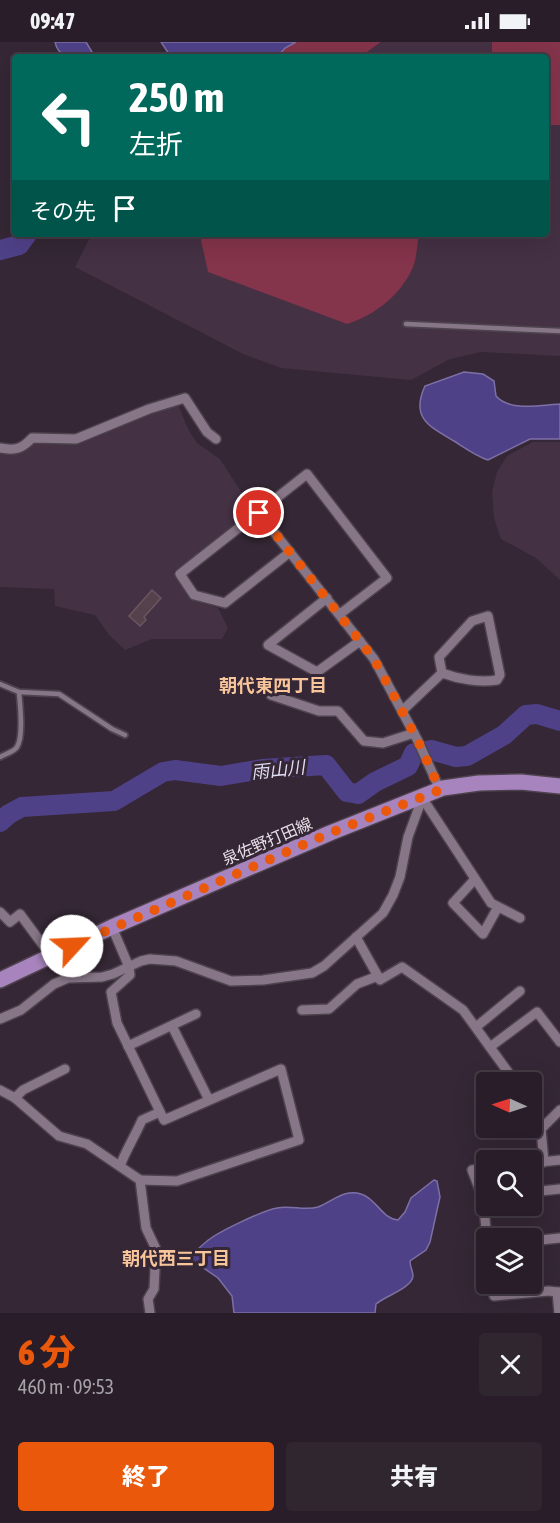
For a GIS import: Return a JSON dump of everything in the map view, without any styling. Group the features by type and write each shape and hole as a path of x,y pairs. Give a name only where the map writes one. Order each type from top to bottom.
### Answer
{"main road":[{"name":"泉佐野打田線","path":"0,980 112,927 330,833 440,790 479,783 557,782"}],"street":[{"path":"0,448 17,450 32,438 76,439 140,413 185,398 207,432 216,439"},
{"path":"290,552 225,603 194,595 180,574 307,474 387,578 340,614"},
{"path":"259,513 374,659 416,737 440,790"},
{"path":"327,598 268,645 317,672 360,641"},
{"path":"488,616 500,675 497,680 488,681 442,673 439,657 472,621 488,616"},
{"path":"402,711 442,673"},
{"path":"271,695 319,711 338,711 364,741 382,743 416,737"},
{"path":"423,797 490,903 520,918"},
{"path":"0,1019 21,1010 54,984 68,978 102,977 141,961 162,958 176,961 231,981 263,980 312,973 324,966 382,913 400,877 408,837 423,797"},
{"path":"475,879 453,903 483,934 498,907"},
{"path":"0,912 9,922 20,914 51,956"},
{"path":"0,1090 15,1098 59,1137 87,1144 140,1180 177,1181 299,1140 280,1069 164,1120 117,1023 111,992 130,975 129,967 112,927"},
{"path":"356,937 380,980 402,967 463,1010 508,1072"},
{"path":"302,1010 329,1009 357,984 378,976"},
{"path":"476,1027 520,991"},
{"path":"490,1047 537,1012 560,1042"},
{"path":"128,1047 196,1014"},
{"path":"172,1026 209,1100"},
{"path":"15,1098 23,1090 65,1069"},
{"path":"560,1110 546,1117 541,1129 544,1162 560,1160"},
{"path":"120,1166 126,1149 134,1139 142,1120 160,1112"},
{"path":"140,1180 146,1228 156,1249 154,1289 148,1299 150,1313"},
{"path":"542,1191 560,1189"},
{"path":"542,1240 560,1238"},
{"path":"542,1292 559,1292 560,1313"},
{"path":"494,1294 494,1296 516,1294"}],"lane":[{"path":"406,324 560,331"},
{"path":"0,684 20,692 59,694 125,735"},
{"path":"0,757 18,746 21,719 20,692"}],"shaded area":[{"path":"55,42 86,42 92,54 63,54"},
{"path":"161,42 296,42 280,54 169,54"},
{"path":"296,42 381,42 364,54 280,54"},
{"path":"381,42 560,42 560,356 481,352 450,359 411,380 281,368 243,354 75,267 90,237 549,237 549,54 364,54"},
{"path":"492,42 560,42 560,125 549,125 549,54 492,54"},
{"path":"204,237 419,237 414,263 402,286 377,310 347,324 208,272 201,240"},
{"path":"464,372 483,374 494,381 496,396 509,404 526,406 560,404 560,439 530,439 488,460 437,431 421,414 421,397 425,386"},
{"path":"178,404 188,429 197,443 220,459 244,496 261,503 173,572 190,599 218,608 228,628 222,639 152,639 125,650 109,635 95,615 55,606 54,589 0,587 0,453 20,454 35,442 75,442"},
{"path":"533,442 560,442 560,580 536,558 501,539 494,518 492,492 497,472 507,456"},
{"path":"434,1180 437,1181 440,1197 430,1242 426,1250 410,1261 413,1276 408,1284 376,1304 375,1313 234,1313 232,1296 218,1278 189,1258 212,1238 261,1213 282,1207 318,1207 349,1193 366,1196 392,1219 398,1220 405,1212 411,1198"}],"building":[{"path":"152,590 161,598 144,617 146,620 140,626 129,616"}],"waterway":[{"path":"0,250 19,245 25,237"},
{"name":"雨山川","path":"0,822 22,807 114,801 163,772 175,770 221,776 262,769 326,765 347,792 358,794 375,782 408,766 414,753 431,750 456,757 467,756 504,735 526,715 537,714 560,721"}],"district":[{"name":"朝代東四丁目","path":"273,686"},
{"name":"朝代西三丁目","path":"176,1259"}],"route":[{"path":"72,946 330,833 440,790 418,741 374,659 259,513"}]}
